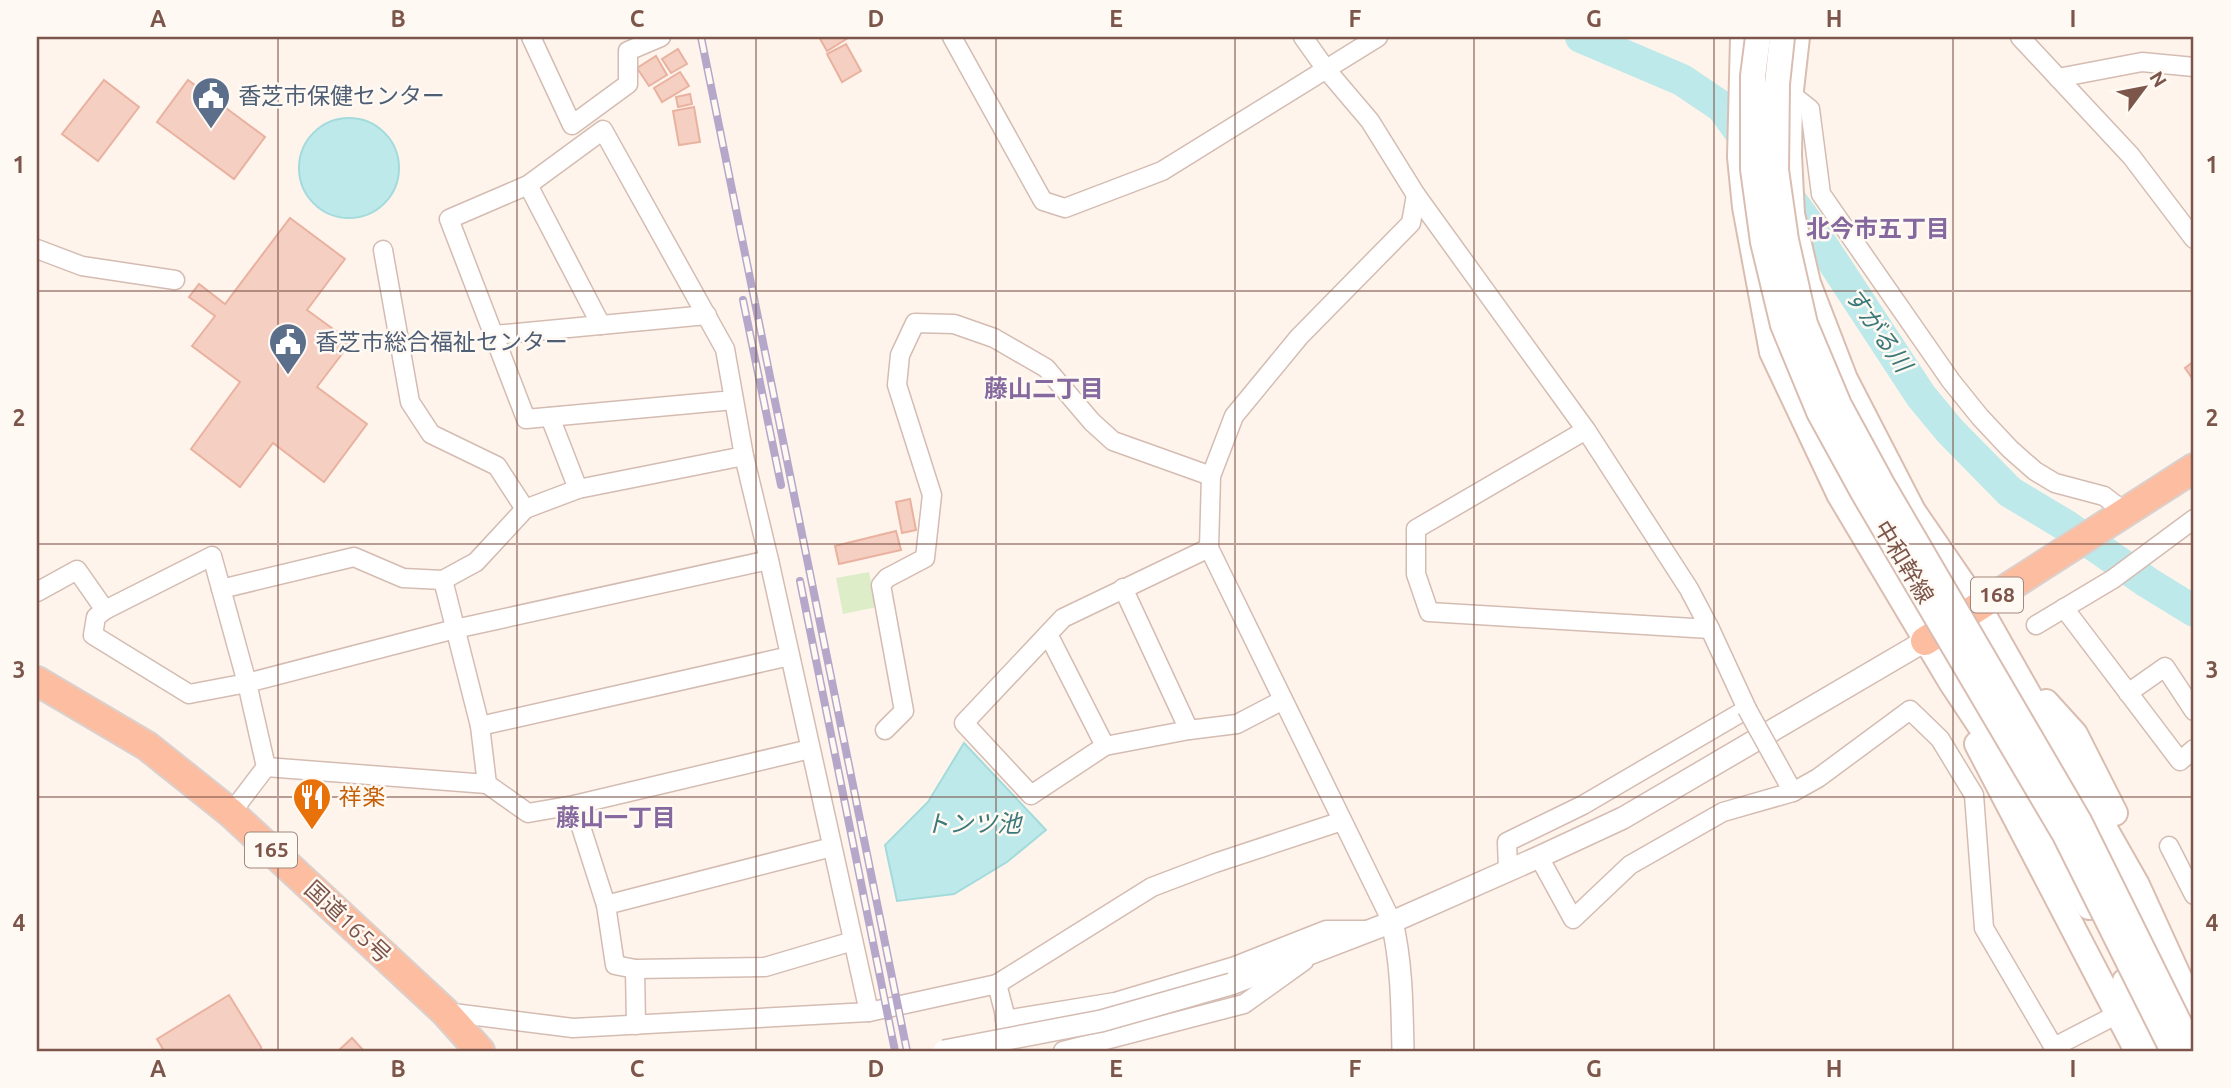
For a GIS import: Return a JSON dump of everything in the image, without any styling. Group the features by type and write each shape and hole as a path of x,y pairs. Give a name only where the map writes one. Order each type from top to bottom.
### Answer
{"highway":[{"name":"168","path":"1925,640 2194,468"},
{"name":"国道165号","path":"37,681 147,746 231,813 444,1012 480,1051"}],"main road":[{"path":"1744,37 1740,157 1745,207 1772,352 1839,494 1925,640 2018,783 2094,914 2145,990 2174,1051"},
{"name":"中和幹線","path":"1758,37 1753,76 1754,169 1763,242 1783,325 1798,362 1819,412 1864,494 2065,835 2174,1051"},
{"name":"中和幹線","path":"1782,37 1777,84 1776,170 1786,240 1805,324 1839,405 1882,484 2079,821 2193,1051"},
{"path":"1797,37 1791,94 1789,155 1792,214 1808,283 1845,379 1913,511 1979,607 2015,667 2137,885 2194,1010"},
{"path":"2015,667 2075,734 2194,971"},
{"path":"1953,685 1982,757 2137,1051"},
{"path":"2137,885 2171,1007 2193,1051"},
{"path":"2094,914 2158,1051"}],"street":[{"path":"531,37 572,125 628,84 628,51 661,37"},
{"path":"953,37 1043,201 1065,208 1162,171 1378,37"},
{"path":"1303,37 1325,68 1370,121 1416,195 1586,430 1689,589 1746,709 1793,792"},
{"path":"2020,37 2131,156 2194,239"},
{"path":"2058,78 2142,62 2194,67"},
{"path":"1791,94 1810,109 1821,194 1951,381 1980,417 2035,471 2055,483 2104,496 2115,518"},
{"path":"734,400 526,419 449,219 528,185 603,130 707,315 725,349 744,456 869,1012"},
{"path":"528,185 601,325"},
{"path":"1403,1051 1402,987 1392,922 1209,548 1210,476 1234,416 1299,337 1411,223 1416,195"},
{"path":"37,248 82,266 175,281"},
{"path":"383,250 410,401 431,434 497,466 525,509"},
{"path":"494,335 707,315"},
{"path":"885,730 904,711 881,585 887,578 925,558 932,495 897,385 900,355 915,323 954,324 994,338 1046,368 1092,422 1113,441 1210,476"},
{"path":"550,417 578,489"},
{"path":"1586,430 1416,529 1416,575 1429,612 1710,629"},
{"path":"221,589 354,557 403,578 443,580 476,562 525,509 578,489 744,456"},
{"path":"2036,625 2113,579 2194,519"},
{"path":"1209,548 1063,618 964,723 1031,795 1105,746 1237,724 1283,700"},
{"path":"266,767 247,683 212,556 96,617 93,635 189,694 247,683 455,629 769,560"},
{"path":"37,592 77,570 105,610"},
{"path":"443,580 480,726 487,784"},
{"path":"1124,588 1189,730"},
{"path":"2064,608 2180,761 2194,749"},
{"path":"1048,634 1105,746"},
{"path":"944,1051 1101,1021 1231,984 1392,922 1623,818 1925,640"},
{"path":"480,726 790,656"},
{"path":"2128,693 2165,667 2194,711"},
{"path":"1508,870 1507,842 1583,805 1746,709"},
{"path":"1539,857 1573,919 1630,865 1723,812 1793,792 1818,778 1910,710 1940,739 1973,795 1984,928 2055,1049 2118,1014"},
{"path":"266,767 487,784 528,813 574,805 810,750"},
{"path":"231,813 266,767"},
{"path":"574,805 606,905 615,965 635,969 765,967 853,942"},
{"path":"444,1012 573,1028 869,1012 997,984 1152,887 1342,821"},
{"path":"2169,846 2194,895"},
{"path":"606,905 832,847"},
{"path":"1006,1020 1115,1002 1235,966 1326,930 1370,930"},
{"path":"1063,1051 1244,1004 1321,949"},
{"path":"635,969 636,1025"},
{"path":"997,984 1006,1020 1009,1051"}],"green space":[{"path":"869,572 877,607 843,614 836,578"}],"water":[{"path":"349,118 368,122 384,133 395,149 399,168 395,187 384,203 368,214 349,218 330,214 314,203 303,187 299,168 303,149 314,133 330,122"},
{"name":"トンツ池","path":"964,743 1046,830 1007,862 954,894 897,901 885,845 928,802"}],"building":[{"path":"819,37 847,37 848,38 827,51"},
{"path":"846,44 861,71 842,82 827,54"},
{"path":"678,49 687,64 671,73 662,59"},
{"path":"656,56 667,75 649,86 637,68"},
{"path":"680,72 689,86 662,102 654,88"},
{"path":"104,80 139,107 98,161 62,134"},
{"name":"香芝市保健センター","path":"188,80 265,137 234,179 157,122"},
{"path":"690,94 692,104 678,107 676,97"},
{"path":"694,107 700,142 679,145 673,111"},
{"path":"290,218 345,259 307,310 351,342 317,387 367,424 324,482 273,443 240,487 191,449 240,382 192,346 215,316 189,297 199,284 225,304"},
{"path":"2194,361 2194,381 2185,368"},
{"path":"910,499 916,530 902,533 896,502"},
{"path":"896,531 901,550 839,564 835,546"},
{"path":"229,995 261,1051 164,1051 157,1039"},
{"path":"352,1038 364,1051 338,1051"}],"waterway":[{"name":"すがる川","path":"1581,37 1682,80 1722,107 1754,151"},
{"name":"すがる川","path":"1781,187 1811,228 1921,396 1950,431 2010,492 2065,525 2194,611"}],"railway":[{"path":"701,37 907,1051"},
{"path":"743,300 781,485"},
{"path":"800,581 895,1051"}],"place":[{"name":"香芝市保健センター","path":"211,130"},
{"name":"香芝市総合福祉センター","path":"288,376"},
{"name":"祥楽","path":"312,831"}],"district":[{"name":"北今市五丁目","path":"1878,229"},
{"name":"藤山二丁目","path":"1044,389"},
{"name":"藤山一丁目","path":"616,818"}]}
